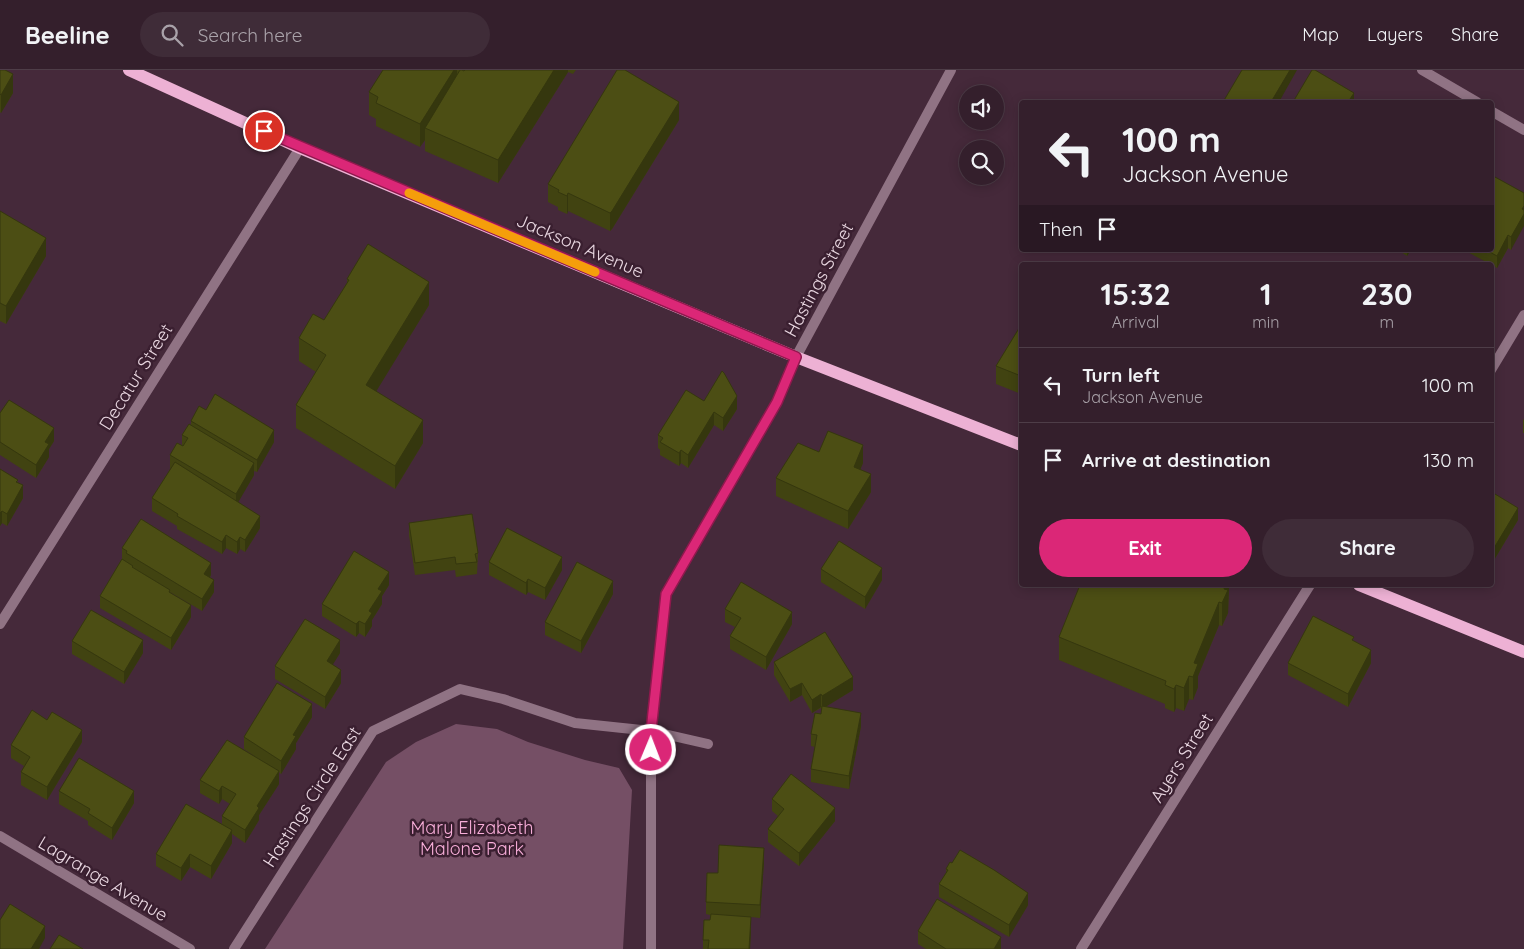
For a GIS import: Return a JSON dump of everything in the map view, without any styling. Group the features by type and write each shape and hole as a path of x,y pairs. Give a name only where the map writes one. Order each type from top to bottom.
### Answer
{"main road":[{"name":"Jackson Avenue","path":"130,70 300,148 796,357 1019,444"},
{"path":"1364,587 1524,652"}],"street":[{"name":"Hastings Street","path":"651,949 651,731 666,594 777,402 796,357 951,70"},
{"path":"1422,70 1474,100"},
{"path":"1494,113 1524,130"},
{"name":"Decatur Street","path":"0,624 300,148"},
{"path":"1494,365 1524,315"},
{"name":"Ayers Street","path":"1082,949 1309,587"},
{"name":"Hastings Circle East","path":"234,949 373,731 460,689 503,699 575,722 651,731 708,744"},
{"name":"Lagrange Avenue","path":"0,836 190,949"}],"green space":[{"name":"Mary Elizabeth Malone Park","path":"456,724 497,729 528,742 585,760 619,768 632,790 623,949 265,949 386,762 416,742"}],"building":[{"path":"0,70 13,74 1,95 0,94"},
{"path":"383,70 454,70 420,124 376,103 378,97 369,92"},
{"path":"460,70 554,70 498,160 425,128"},
{"path":"617,70 625,70 679,102 610,213 568,193 567,196 558,192 559,190 548,184"},
{"path":"1242,70 1290,70 1272,100 1224,100"},
{"path":"1312,70 1354,93 1349,100 1294,100"},
{"path":"1495,177 1524,193 1524,206 1522,209 1524,214 1511,237 1508,235 1497,256 1490,252 1494,252"},
{"path":"0,211 46,238 6,306 0,303"},
{"path":"368,244 429,282 366,385 423,420 395,466 296,405 326,355 299,338 313,314 324,320 349,280 347,279"},
{"path":"1019,328 1019,375 996,366"},
{"path":"722,371 737,396 723,418 714,412 688,455 681,450 679,453 660,442 663,438 658,435 686,390 704,401"},
{"path":"215,394 274,430 257,460 191,421 199,406 206,410"},
{"path":"9,400 54,428 45,442 49,444 36,465 0,442 0,413"},
{"path":"189,424 254,463 236,494 170,455 177,443 183,446 188,438 182,435"},
{"path":"828,431 863,445 854,467 871,474 848,511 776,478 798,443 819,452"},
{"path":"175,462 260,516 245,540 240,537 237,542 226,535 222,542 177,516 178,514 152,498"},
{"path":"0,469 18,480 16,482 23,485 7,514 2,511 0,513"},
{"path":"1495,494 1518,508 1494,548"},
{"path":"472,514 478,553 475,554 477,562 456,564 455,557 415,563 409,523"},
{"path":"141,519 211,563 204,574 214,580 202,599 126,553 127,551 122,548"},
{"path":"507,528 562,557 545,588 528,579 526,583 489,562"},
{"path":"839,541 882,568 865,597 821,569"},
{"path":"354,551 389,572 378,589 382,591 369,611 372,613 365,624 359,621 356,624 322,604"},
{"path":"122,559 191,605 171,638 100,596"},
{"path":"577,562 613,581 581,641 545,622"},
{"path":"741,582 792,612 766,657 730,636 741,618 725,609"},
{"path":"1079,587 1224,587 1224,589 1228,590 1222,603 1219,602 1194,663 1198,664 1193,677 1189,676 1184,688 1176,685 1174,689 1165,685 1166,681 1059,637"},
{"path":"91,610 143,640 124,672 72,641"},
{"path":"1313,616 1354,637 1352,640 1371,650 1348,694 1288,663"},
{"path":"305,619 340,640 327,661 341,670 325,697 275,666"},
{"path":"825,632 853,677 812,700 802,683 790,689 774,662"},
{"path":"277,683 312,704 293,735 296,736 281,761 244,737"},
{"path":"822,706 861,713 849,776 811,769 817,735 811,734 815,713 821,714"},
{"path":"32,710 47,720 52,712 82,730 47,787 21,772 30,757 11,745"},
{"path":"227,740 279,771 257,806 259,808 245,830 222,816 236,794 222,786 219,791 200,780"},
{"path":"79,758 134,791 112,828 88,813 90,809 59,791"},
{"path":"791,774 835,808 799,853 768,829 784,809 772,799"},
{"path":"186,804 232,830 211,866 190,854 181,868 156,854"},
{"path":"719,845 764,848 760,905 706,902 707,873 718,873"},
{"path":"960,850 1028,893 1009,925 939,884 948,870 946,869 950,862 952,863"},
{"path":"937,899 1001,937 994,949 946,949 918,931"},
{"path":"10,904 45,926 31,949 0,949 0,920"},
{"path":"711,914 751,917 749,949 708,949 709,940 703,940 704,920 710,920"},
{"path":"59,935 83,949 50,949"}],"slow traffic":[{"path":"409,193 595,272"}],"route":[{"path":"264,131 300,148 323,156 796,357 777,402 666,594 651,731 651,750"}]}
